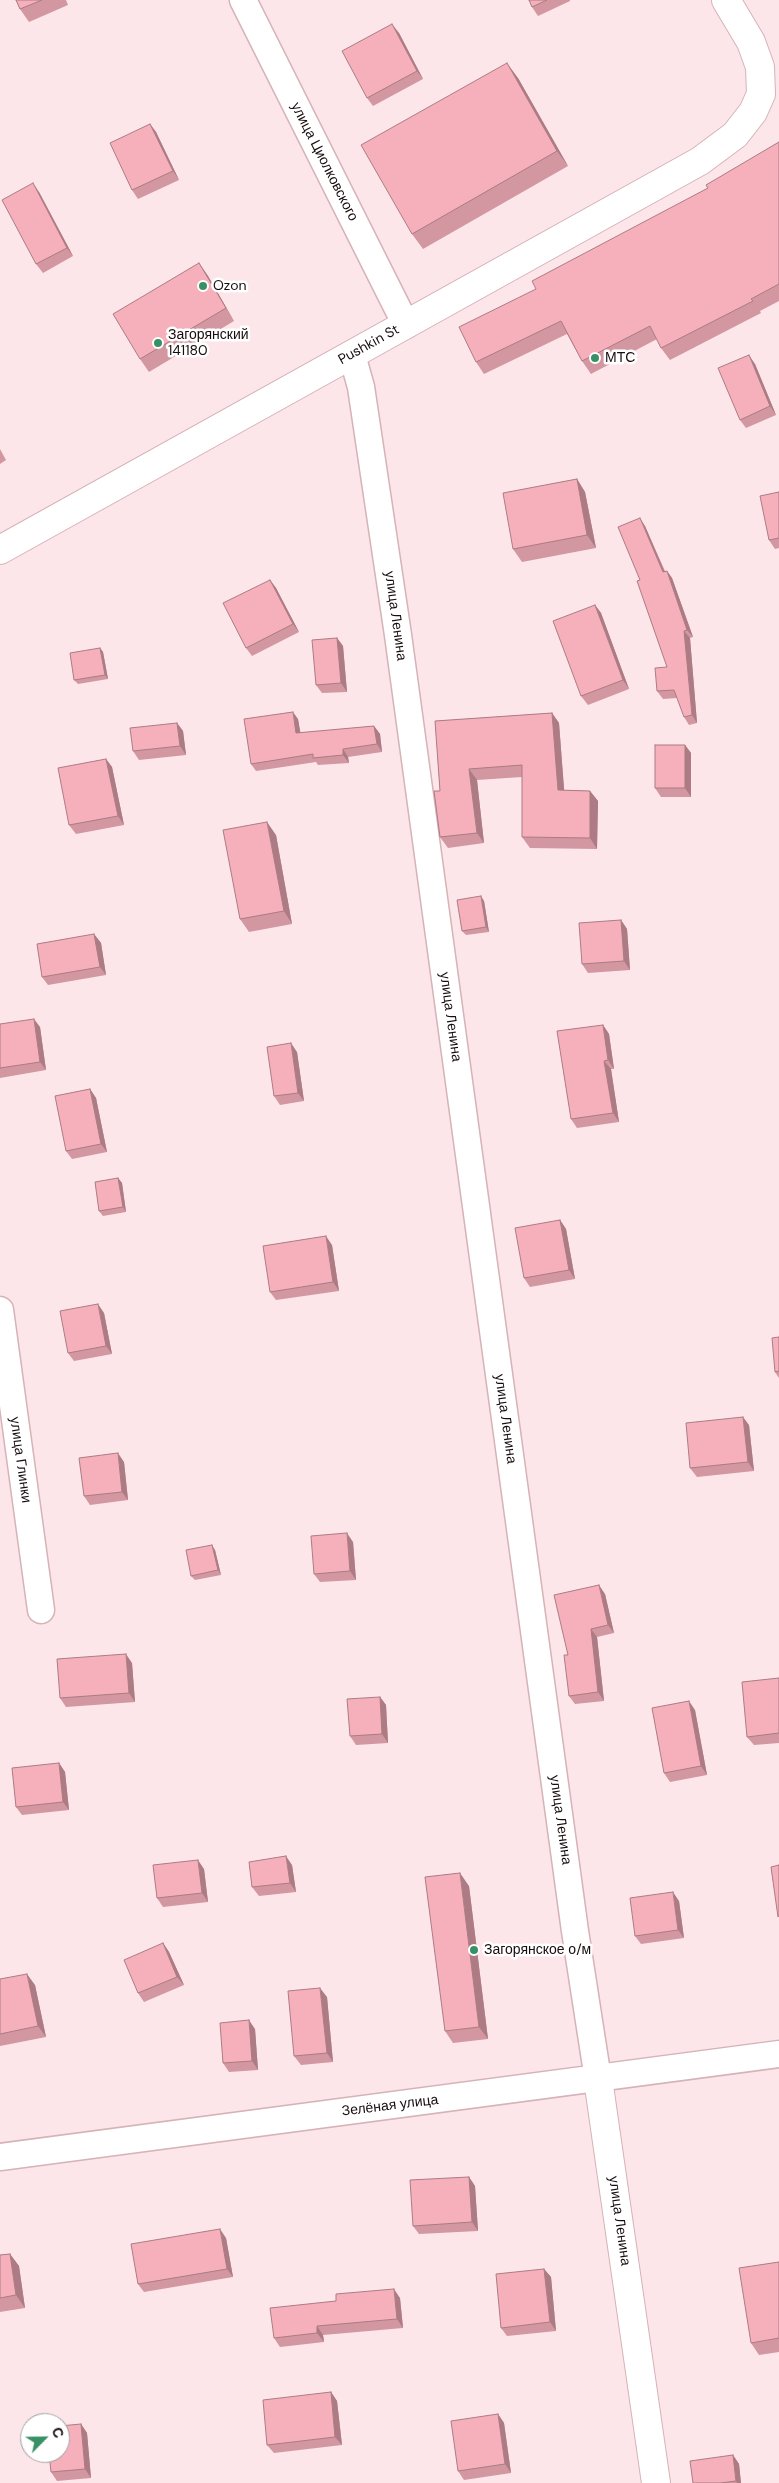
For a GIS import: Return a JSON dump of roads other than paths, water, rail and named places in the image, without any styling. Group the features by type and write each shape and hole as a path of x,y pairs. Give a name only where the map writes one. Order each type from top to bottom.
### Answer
{"main road":[{"name":"Pushkin St","path":"0,550 700,161 735,135 753,112 761,94 760,67 751,42 726,0"},
{"name":"улица Ленина","path":"598,2079 656,2483"}],"street":[{"name":"улица Циолковского","path":"243,0 406,325"},
{"name":"улица Ленина","path":"352,355 361,386 398,635 570,1891 598,2079"},
{"name":"улица Глинки","path":"0,1310 41,1610"},
{"name":"Зелёная улица","path":"0,2157 779,2054"}],"place":[{"name":"Ozon","path":"203,286"},
{"name":"Загорянский 141180","path":"158,343"},
{"name":"МТС","path":"595,358"},
{"name":"Загорянское о/м","path":"474,1950"}]}
